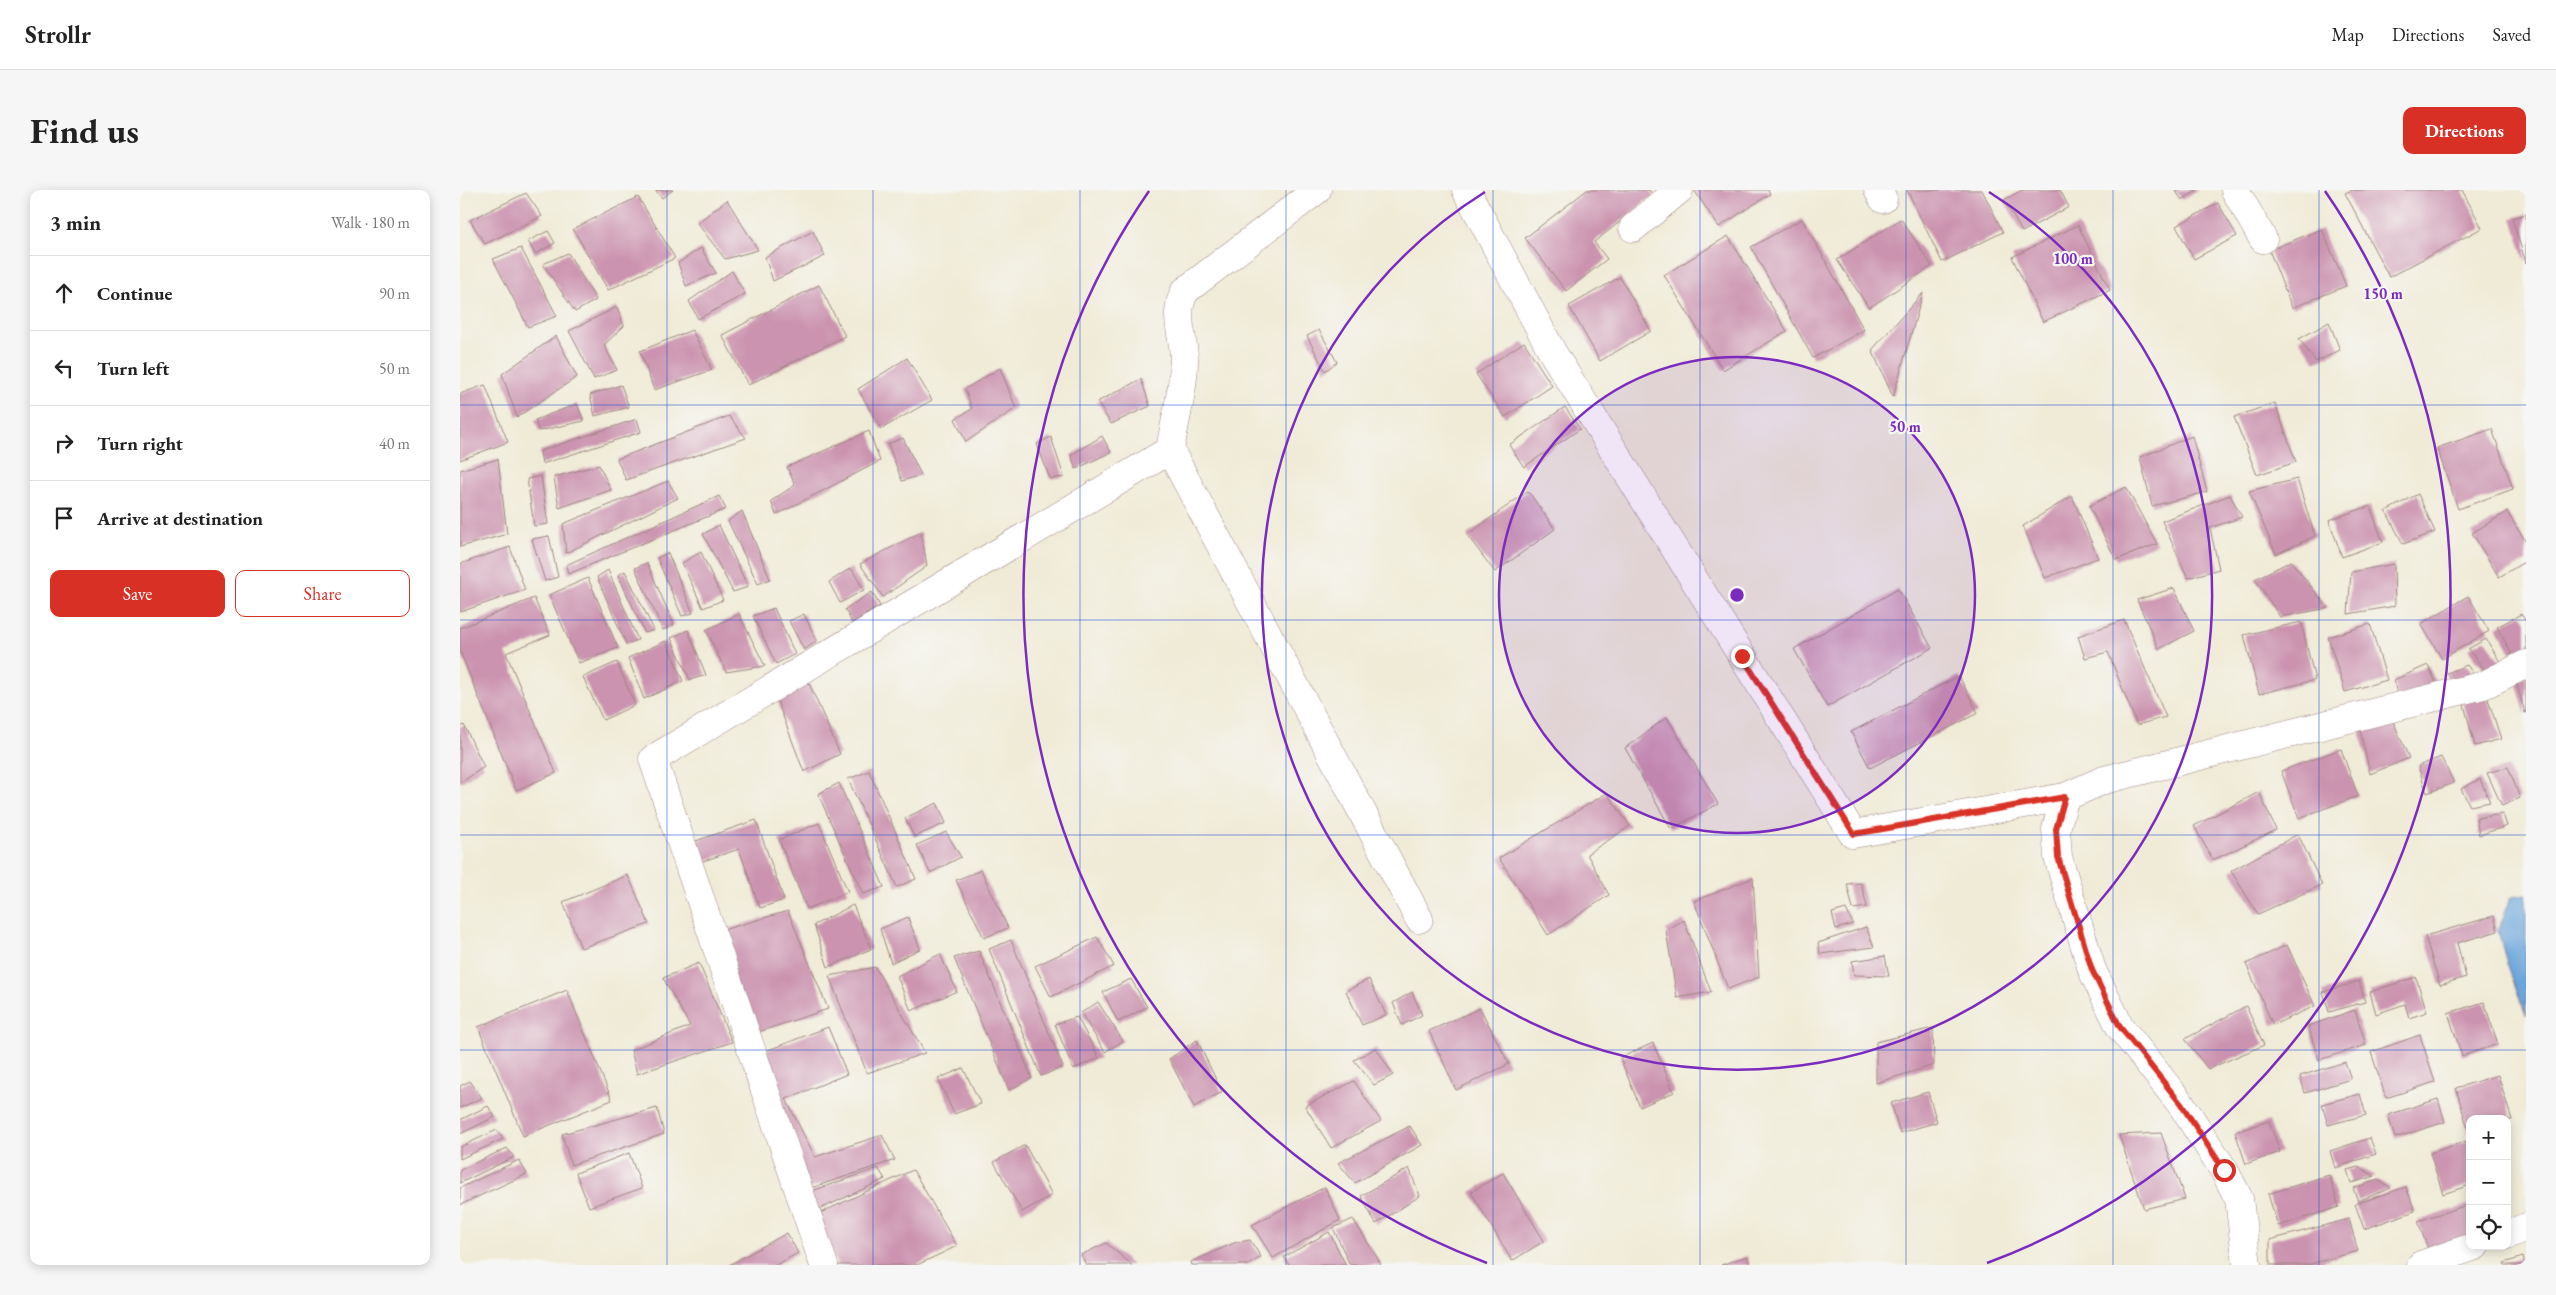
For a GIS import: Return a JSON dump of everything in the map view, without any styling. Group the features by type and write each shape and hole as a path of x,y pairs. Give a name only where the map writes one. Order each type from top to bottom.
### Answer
{"street":[{"path":"1317,190 1185,291 1181,298 1178,324 1184,358 1170,450 1419,919"},
{"path":"1466,190 1554,354 1854,834 2065,797 2104,780 2484,685 2526,664"},
{"path":"1633,228 1679,190"},
{"path":"2235,190 2263,239"},
{"path":"824,1265 653,759 1170,450"},
{"path":"2065,797 2056,829 2058,857 2092,970 2120,1027 2181,1104 2224,1170 2238,1199 2247,1265"},
{"path":"2511,1233 2526,1227"},
{"path":"2421,1265 2466,1249"}],"water":[{"path":"2526,895 2526,1015 2508,967 2498,931 2511,897"}],"building":[{"path":"655,190 673,190 662,198"},
{"path":"1587,190 1649,190 1654,195 1594,242 1607,259 1566,291 1525,238"},
{"path":"1694,190 1768,190 1770,194 1719,227"},
{"path":"1907,190 1982,190 2003,232 1942,262"},
{"path":"2022,190 2060,190 2069,207 2022,232 2004,200"},
{"path":"2175,190 2198,190 2182,200"},
{"path":"2352,190 2462,190 2482,228 2389,277 2345,193"},
{"path":"526,193 542,216 485,244 470,220"},
{"path":"638,197 675,258 608,290 573,229"},
{"path":"727,200 758,250 725,259 697,223"},
{"path":"2218,203 2237,236 2194,259 2176,226"},
{"path":"2526,214 2526,263 2512,218"},
{"path":"1802,219 1864,330 1813,358 1751,247"},
{"path":"1901,219 1932,266 1869,308 1837,260"},
{"path":"2078,225 2110,290 2043,322 2012,257"},
{"path":"2322,229 2346,286 2292,308 2269,250"},
{"path":"548,231 555,243 535,254 528,241"},
{"path":"813,231 825,256 773,281 765,257"},
{"path":"1728,236 1787,331 1723,370 1664,275"},
{"path":"521,248 557,316 528,327 493,259"},
{"path":"701,248 716,273 686,286 678,263"},
{"path":"568,253 596,300 575,312 543,264"},
{"path":"732,271 745,294 698,319 689,301"},
{"path":"1620,277 1651,331 1600,361 1569,306"},
{"path":"819,285 845,336 748,385 722,335"},
{"path":"1923,293 1893,397 1872,350"},
{"path":"617,307 624,326 604,345 617,370 594,379 569,331"},
{"path":"2329,322 2340,350 2316,362 2299,339"},
{"path":"692,330 712,370 654,390 640,351"},
{"path":"1319,330 1337,362 1325,371 1307,336"},
{"path":"556,336 577,377 517,417 502,374"},
{"path":"1524,342 1552,386 1505,417 1476,374"},
{"path":"907,358 932,400 881,429 858,389"},
{"path":"1000,368 1016,408 966,442 955,419 972,409 965,389"},
{"path":"1141,379 1150,406 1111,424 1097,402"},
{"path":"485,385 508,442 460,460 460,394"},
{"path":"621,385 629,407 595,416 590,395"},
{"path":"2275,403 2296,462 2257,475 2234,417"},
{"path":"577,404 584,421 539,431 535,420"},
{"path":"1565,407 1580,429 1524,467 1509,445"},
{"path":"729,416 746,438 626,480 617,459"},
{"path":"637,419 641,432 542,464 540,451"},
{"path":"2492,429 2513,489 2458,509 2437,448"},
{"path":"869,431 880,461 776,515 771,501 795,485 787,467"},
{"path":"1102,436 1111,452 1076,469 1071,455"},
{"path":"2192,436 2207,492 2152,506 2140,457"},
{"path":"1051,437 1064,477 1050,479 1037,444"},
{"path":"903,438 921,475 902,481 888,444"},
{"path":"498,459 507,534 460,547 460,470"},
{"path":"599,465 611,490 559,508 554,477"},
{"path":"541,476 548,524 534,526 527,479"},
{"path":"2297,479 2315,536 2276,554 2249,491"},
{"path":"668,481 678,498 566,553 563,524"},
{"path":"2126,487 2157,544 2116,560 2089,506"},
{"path":"1528,491 1555,529 1495,572 1467,535"},
{"path":"2418,494 2435,532 2403,544 2386,511"},
{"path":"2230,495 2242,517 2210,528 2219,569 2188,578 2162,521"},
{"path":"719,496 726,509 568,574 566,565"},
{"path":"2072,496 2098,558 2045,578 2023,526"},
{"path":"2370,506 2383,542 2342,557 2329,520"},
{"path":"742,511 770,579 758,584 728,521"},
{"path":"2507,512 2526,542 2526,561 2499,577 2472,533"},
{"path":"719,525 748,587 733,592 703,534"},
{"path":"921,532 927,566 883,597 860,564"},
{"path":"549,536 558,577 545,581 532,539"},
{"path":"510,547 525,590 460,612 460,564"},
{"path":"701,552 723,600 703,608 682,563"},
{"path":"668,553 693,613 682,616 657,558"},
{"path":"2291,561 2328,608 2280,617 2255,579"},
{"path":"647,563 674,625 663,630 635,568"},
{"path":"2394,564 2395,606 2348,614 2351,572"},
{"path":"851,568 864,590 840,603 829,582"},
{"path":"608,570 638,640 626,644 597,577"},
{"path":"625,571 654,630 645,633 618,575"},
{"path":"588,578 618,648 579,663 549,595"},
{"path":"2174,588 2194,631 2159,649 2137,600"},
{"path":"1898,589 1932,648 1827,707 1794,649"},
{"path":"872,592 880,606 852,623 845,609"},
{"path":"2468,596 2489,631 2442,659 2421,624"},
{"path":"534,598 550,635 506,653 556,773 516,790 460,651 460,628"},
{"path":"774,608 795,654 776,664 753,616"},
{"path":"739,614 765,666 726,672 706,630"},
{"path":"804,614 817,641 804,650 789,621"},
{"path":"2521,614 2526,621 2526,652 2515,660 2497,627"},
{"path":"2124,620 2166,717 2137,725 2108,652 2085,658 2078,636"},
{"path":"2301,622 2315,680 2259,694 2244,635"},
{"path":"2370,624 2387,680 2345,692 2328,637"},
{"path":"688,630 706,675 690,680 671,638"},
{"path":"2486,639 2502,665 2485,670 2468,649"},
{"path":"666,641 683,681 644,699 628,658"},
{"path":"617,662 635,705 603,720 583,677"},
{"path":"2428,665 2439,689 2397,696 2394,680"},
{"path":"2467,665 2477,679 2455,686 2447,673"},
{"path":"805,674 840,754 804,772 775,695"},
{"path":"1959,676 1978,713 1870,768 1851,732"},
{"path":"2526,677 2526,713 2525,713 2516,681"},
{"path":"2486,693 2501,739 2475,746 2463,701"},
{"path":"1667,717 1718,804 1671,829 1625,748"},
{"path":"2393,721 2409,758 2370,774 2360,730"},
{"path":"464,725 484,767 460,783 460,727"},
{"path":"2341,749 2358,796 2299,818 2281,771"},
{"path":"2441,757 2454,783 2427,793 2418,766"},
{"path":"2508,767 2520,798 2502,806 2487,773"},
{"path":"869,771 916,879 897,887 848,779"},
{"path":"2480,779 2490,802 2470,806 2461,789"},
{"path":"839,783 884,887 863,894 818,794"},
{"path":"2259,792 2276,830 2213,860 2194,826"},
{"path":"1607,793 1630,826 1587,854 1609,895 1548,935 1499,858"},
{"path":"937,803 946,823 914,837 905,818"},
{"path":"2503,814 2507,826 2479,835 2476,818"},
{"path":"756,820 784,900 760,908 739,849 697,863 690,843"},
{"path":"819,823 848,892 807,909 779,840"},
{"path":"946,832 961,857 930,873 917,845"},
{"path":"2298,834 2322,885 2258,914 2231,871"},
{"path":"981,870 1008,928 984,938 956,880"},
{"path":"628,875 649,924 581,948 563,902"},
{"path":"1753,878 1759,977 1728,989 1694,901"},
{"path":"1861,883 1867,907 1853,909 1847,884"},
{"path":"853,905 871,949 828,967 814,925"},
{"path":"1846,909 1853,924 1836,929 1832,913"},
{"path":"788,911 828,1009 737,1039 719,931"},
{"path":"2494,916 2498,931 2457,943 2466,977 2440,985 2425,936"},
{"path":"908,917 920,949 891,963 880,929"},
{"path":"1684,920 1711,992 1677,998 1666,930"},
{"path":"1866,927 1874,947 1820,954 1818,943"},
{"path":"1097,937 1114,966 1051,997 1035,966"},
{"path":"1011,940 1063,1067 1041,1076 989,949"},
{"path":"2287,945 2315,1006 2273,1025 2246,964"},
{"path":"979,951 1032,1078 1009,1090 954,958"},
{"path":"940,954 957,991 911,1011 897,976"},
{"path":"1885,956 1889,976 1854,975 1852,961"},
{"path":"699,963 732,1042 637,1074 631,1050 690,1026 663,978"},
{"path":"875,967 925,1053 867,1073 829,976"},
{"path":"2416,977 2427,1012 2409,1018 2405,1004 2376,1014 2370,992"},
{"path":"1131,979 1147,1007 1118,1022 1103,992"},
{"path":"1369,979 1386,1015 1362,1025 1346,991"},
{"path":"2359,981 2365,1002 2329,1012 2323,992"},
{"path":"567,990 612,1100 523,1136 478,1027"},
{"path":"1412,992 1422,1015 1402,1025 1393,1003"},
{"path":"1098,1002 1123,1041 1105,1052 1081,1013"},
{"path":"2484,1002 2498,1044 2462,1056 2448,1013"},
{"path":"2246,1006 2264,1045 2208,1069 2185,1039"},
{"path":"1480,1008 1509,1064 1456,1090 1429,1031"},
{"path":"2355,1010 2366,1045 2319,1060 2308,1026"},
{"path":"1077,1017 1099,1058 1073,1069 1055,1024"},
{"path":"828,1027 847,1074 786,1099 815,1157 882,1135 895,1160 793,1194 745,1059"},
{"path":"1933,1028 1934,1065 1876,1083 1876,1042"},
{"path":"2420,1035 2435,1082 2386,1098 2371,1052"},
{"path":"1197,1040 1222,1092 1194,1107 1169,1059"},
{"path":"1653,1043 1674,1092 1640,1107 1620,1058"},
{"path":"1376,1048 1393,1075 1374,1085 1354,1060"},
{"path":"2345,1062 2351,1079 2305,1093 2300,1076"},
{"path":"963,1068 981,1104 954,1114 938,1079"},
{"path":"2498,1075 2510,1115 2466,1115 2466,1123 2456,1088"},
{"path":"470,1081 482,1098 460,1108 460,1086"},
{"path":"1354,1081 1381,1121 1331,1148 1305,1106"},
{"path":"1928,1092 1937,1122 1900,1133 1891,1103"},
{"path":"2360,1094 2366,1115 2328,1125 2322,1104"},
{"path":"2438,1099 2445,1122 2395,1138 2388,1115"},
{"path":"488,1106 495,1117 460,1134 460,1120"},
{"path":"657,1108 664,1134 571,1165 562,1134"},
{"path":"2269,1121 2280,1152 2246,1164 2235,1132"},
{"path":"1410,1126 1422,1145 1355,1183 1338,1163"},
{"path":"497,1130 503,1139 460,1159 460,1147"},
{"path":"2161,1133 2185,1199 2144,1209 2119,1135"},
{"path":"2370,1138 2376,1154 2335,1168 2330,1151"},
{"path":"2466,1141 2466,1186 2443,1194 2430,1153"},
{"path":"1025,1145 1052,1195 1022,1212 994,1162"},
{"path":"507,1148 514,1157 460,1183 460,1170"},
{"path":"629,1153 642,1188 589,1207 576,1173"},
{"path":"519,1160 527,1174 460,1205 460,1188"},
{"path":"2358,1167 2375,1176 2351,1183 2347,1170"},
{"path":"878,1168 885,1179 816,1211 809,1192"},
{"path":"1409,1168 1420,1196 1376,1224 1361,1196"},
{"path":"913,1170 957,1246 917,1265 837,1265 816,1215"},
{"path":"1503,1173 1544,1241 1512,1261 1471,1192"},
{"path":"2329,1175 2339,1207 2278,1226 2268,1194"},
{"path":"2378,1180 2391,1188 2358,1201 2353,1188"},
{"path":"1325,1187 1340,1220 1273,1258 1252,1225"},
{"path":"2406,1187 2415,1211 2364,1229 2355,1204"},
{"path":"2466,1205 2466,1239 2429,1252 2418,1221"},
{"path":"1353,1219 1380,1265 1350,1265 1333,1228"},
{"path":"2349,1219 2358,1251 2307,1265 2270,1265 2270,1240"},
{"path":"1329,1232 1346,1265 1289,1265 1284,1257"},
{"path":"787,1233 798,1253 776,1265 729,1265"},
{"path":"1250,1240 1261,1257 1248,1265 1192,1265 1191,1262 1234,1243"},
{"path":"1106,1243 1132,1265 1086,1265 1081,1255"},
{"path":"1747,1256 1750,1265 1721,1265"},
{"path":"2523,1257 2525,1265 2505,1265 2504,1263"}],"route":[{"path":"1742,656 1854,834 2065,797 2056,829 2058,857 2074,916 2092,970 2120,1027 2181,1104 2224,1170"}]}
